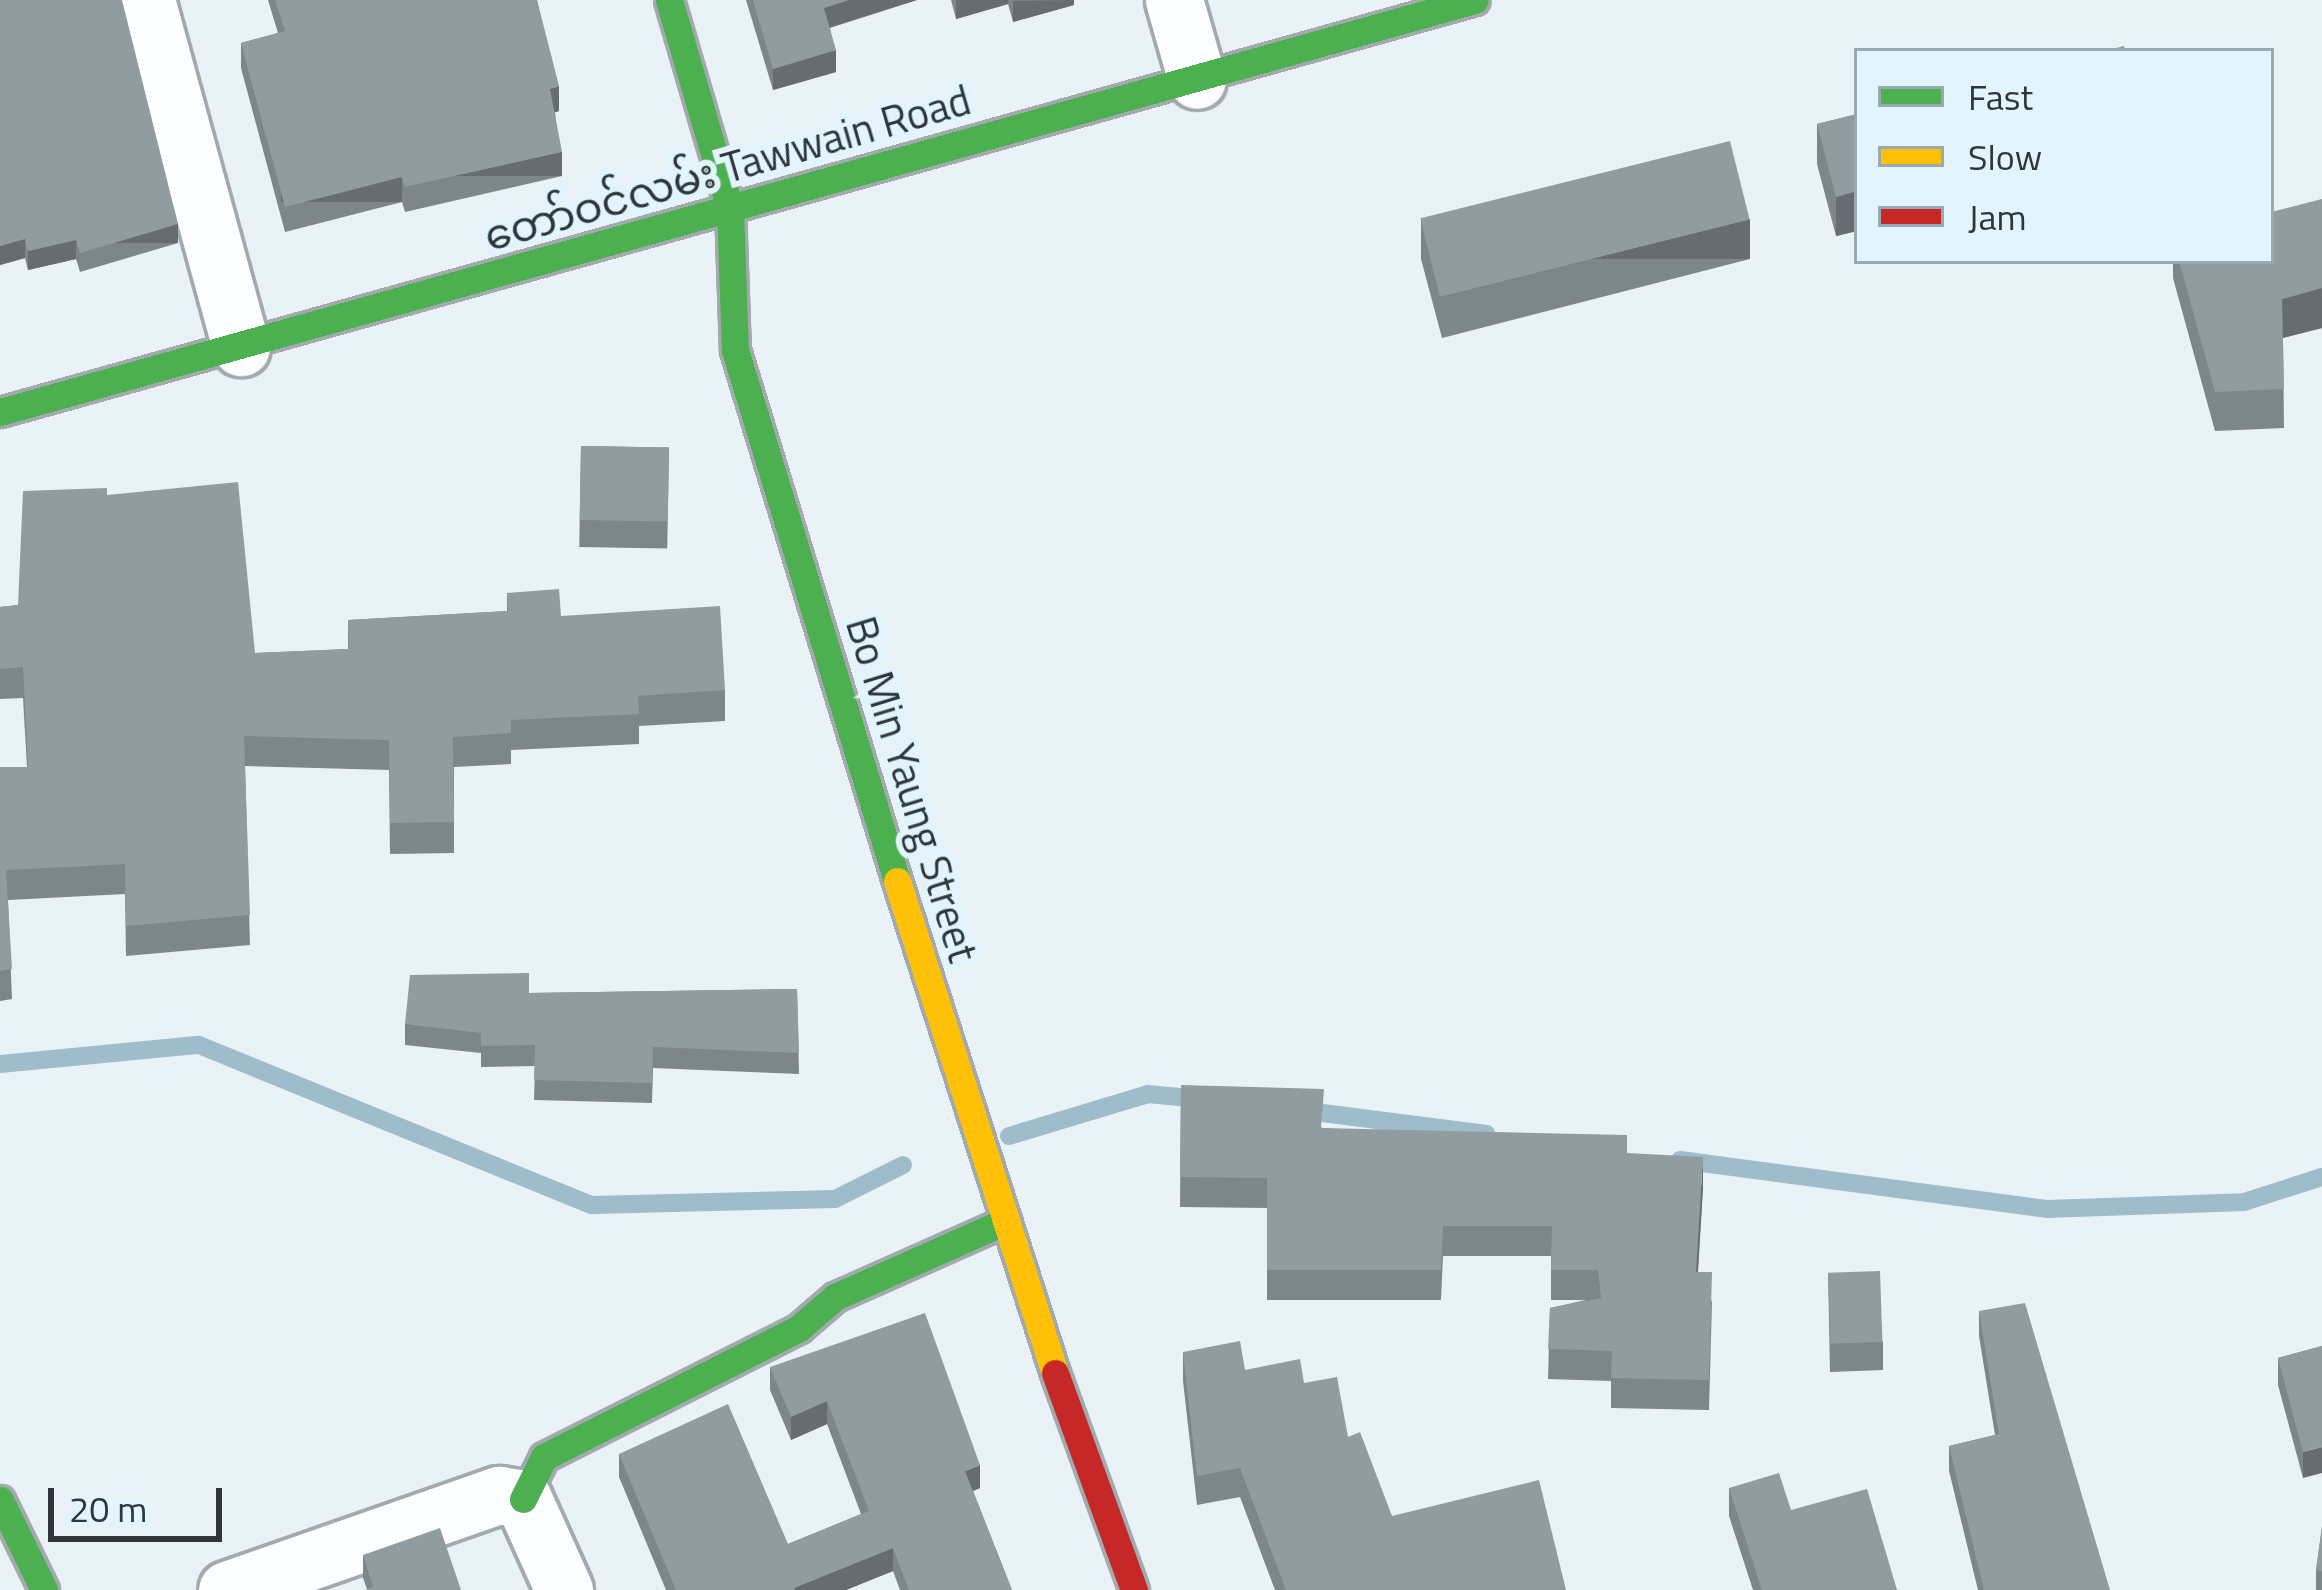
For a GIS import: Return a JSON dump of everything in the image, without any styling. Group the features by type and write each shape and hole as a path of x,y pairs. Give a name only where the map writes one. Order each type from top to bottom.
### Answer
{"street":[{"path":"146,0 241,347"},
{"name":"Bo Min Yaung Street","path":"669,0 730,208 735,350 1001,1223 1134,1590"},
{"path":"1174,0 1197,80"},
{"name":"တော်ဝင်လမ်း Tawwain Road","path":"0,412 1475,0"},
{"path":"564,1590 524,1499 544,1457 799,1328 835,1297 1001,1223"},
{"path":"227,1590 499,1495 524,1499"},
{"path":"0,1500 44,1590"}],"building":[{"path":"0,0 122,0 178,224 80,253 76,240 28,251 25,239 0,246"},
{"path":"275,0 537,0 559,86 550,89 562,152 405,187 402,177 285,207 241,43 285,31"},
{"path":"753,0 849,0 824,8 836,50 773,69"},
{"path":"1854,115 1854,192 1836,197 1817,124"},
{"path":"1730,141 1750,220 1440,297 1420,218"},
{"path":"2322,199 2322,288 2282,299 2284,389 2215,392 2180,264 2274,264 2274,211"},
{"path":"581,446 669,448 668,522 580,520"},
{"path":"238,482 255,653 349,649 348,620 508,611 507,593 559,589 561,616 720,606 725,690 638,696 639,714 511,720 511,733 453,737 454,822 390,823 389,740 244,736 250,915 126,926 125,864 6,870 12,969 0,971 0,767 28,767 23,667 0,669 0,607 18,605 23,491 107,488 107,495"},
{"path":"529,973 529,993 797,989 799,1053 653,1047 652,1083 534,1080 535,1045 481,1046 481,1033 405,1024 410,975"},
{"path":"1181,1085 1324,1089 1321,1128 1627,1135 1627,1153 1703,1157 1696,1272 1712,1272 1709,1380 1611,1378 1612,1351 1548,1349 1550,1308 1601,1298 1598,1270 1551,1270 1552,1226 1443,1226 1441,1270 1267,1270 1267,1178 1180,1177"},
{"path":"1880,1271 1882,1342 1831,1344 1828,1273"},
{"path":"2025,1303 2110,1590 1984,1590 1949,1446 1999,1434 1979,1311"},
{"path":"925,1313 980,1465 965,1471 1012,1590 909,1590 893,1548 795,1590 676,1590 619,1454 728,1404 788,1544 869,1511 827,1401 791,1417 770,1367"},
{"path":"1240,1341 1245,1370 1300,1359 1304,1383 1337,1377 1348,1437 1360,1432 1392,1516 1539,1480 1566,1590 1286,1590 1240,1468 1197,1476 1183,1352"},
{"path":"2322,1346 2322,1447 2303,1452 2278,1358"},
{"path":"1779,1473 1791,1510 1867,1489 1897,1590 1762,1590 1729,1488"},
{"path":"2322,1527 2322,1571 2316,1570"},
{"path":"440,1528 461,1590 365,1590 373,1587 363,1555"}],"waterway":[{"path":"0,1064 199,1045 592,1205 835,1199 903,1165"},
{"path":"1009,1136 1148,1094 1200,1099"},
{"path":"1299,1110 1486,1134"},
{"path":"1680,1160 2047,1209 2244,1202 2322,1177"}],"traffic: fast":[{"path":"669,0 730,209 735,350 897,881"},
{"path":"0,412 1475,0"},
{"path":"523,1499 544,1457 799,1328 835,1297 1001,1223"},
{"path":"0,1500 44,1590"}],"traffic: slow":[{"path":"897,881 1055,1373"}],"traffic: jam":[{"path":"1055,1373 1134,1590"}]}
